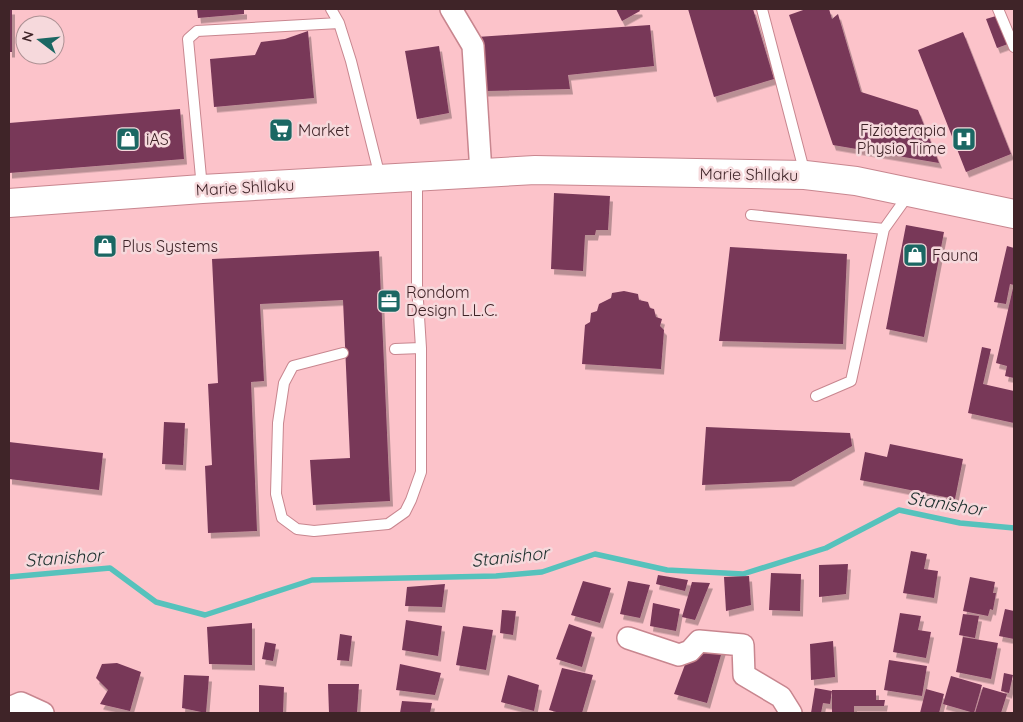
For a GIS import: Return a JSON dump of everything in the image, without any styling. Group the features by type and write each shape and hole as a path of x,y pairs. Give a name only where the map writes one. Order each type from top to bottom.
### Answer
{"street":[{"path":"451,9 472,46 481,173"},
{"name":"Marie Shllaku","path":"9,203 202,189 535,170 805,175 856,181 1014,214"},
{"path":"628,638 680,655 690,651 699,641 743,645 744,675 781,697 791,713"},
{"path":"9,711 20,703 43,713"}],"lane":[{"path":"331,9 339,24 351,61 380,179"},
{"path":"762,9 805,175"},
{"path":"998,9 1014,47"},
{"path":"202,189 188,39 191,34 197,31 339,24"},
{"path":"343,353 293,366 284,383 278,423 276,494 282,518 296,529 314,531 388,524 405,512 421,472 420,348 416,285 417,177"},
{"path":"816,396 851,381 884,229 910,192"},
{"path":"751,215 884,229"},
{"path":"395,349 420,348"}],"building":[{"path":"9,9 12,9 12,52 9,52"},
{"path":"197,9 244,9 244,14 198,18"},
{"path":"616,9 639,9 640,11 622,21"},
{"path":"688,9 753,9 774,79 714,97"},
{"path":"806,9 829,9 832,19 838,14 861,92 918,110 939,163 833,145 789,15"},
{"path":"996,16 1008,44 997,48 986,19"},
{"path":"650,25 654,66 568,75 570,89 485,91 477,37"},
{"path":"308,31 314,98 214,107 210,59 255,55 261,42 285,39"},
{"path":"963,32 1011,154 966,172 918,50"},
{"path":"439,46 449,113 417,119 405,51"},
{"path":"180,109 184,159 9,173 9,123"},
{"path":"554,193 610,196 608,230 596,230 595,235 585,235 583,271 551,269"},
{"path":"906,225 944,232 924,337 886,329"},
{"path":"1007,246 1014,248 1014,285 1010,284 1006,304 994,302"},
{"path":"730,247 847,254 843,344 719,341"},
{"path":"379,251 390,501 313,505 310,460 350,458 343,300 260,304 264,381 251,382 257,531 208,533 205,466 212,465 208,384 218,383 212,259"},
{"path":"1013,288 1014,378 1005,376 1007,366 996,363"},
{"path":"624,291 638,294 639,300 648,302 650,308 654,309 656,317 662,319 660,326 664,330 661,369 582,364 585,325 590,322 591,313 597,311 599,304 611,298 612,293"},
{"path":"982,347 991,349 983,384 1014,391 1014,423 968,413"},
{"path":"164,422 185,423 183,465 162,464"},
{"path":"706,427 850,433 852,446 791,481 702,485"},
{"path":"9,442 103,453 99,490 9,479"},
{"path":"890,444 963,459 955,499 860,480 865,452 887,457"},
{"path":"911,551 927,554 924,569 938,571 934,598 903,593"},
{"path":"848,564 846,594 819,597 819,565"},
{"path":"771,573 801,574 800,611 769,610"},
{"path":"658,575 688,580 685,591 656,584"},
{"path":"749,576 751,605 726,611 724,577"},
{"path":"970,577 995,582 993,593 996,593 993,610 990,609 988,616 963,611"},
{"path":"583,581 611,588 600,623 571,615"},
{"path":"628,581 650,585 640,618 620,614"},
{"path":"692,582 710,583 695,620 682,617"},
{"path":"445,584 442,607 405,606 407,587"},
{"path":"653,603 680,609 676,631 650,626"},
{"path":"1005,609 1014,611 1014,639 999,636"},
{"path":"502,610 516,611 513,635 500,633"},
{"path":"900,613 921,616 918,630 931,632 926,658 893,652"},
{"path":"963,614 979,616 975,638 959,635"},
{"path":"406,620 442,626 438,656 402,650"},
{"path":"252,623 252,665 209,664 207,627"},
{"path":"569,624 592,632 582,667 556,659"},
{"path":"463,626 493,630 486,670 456,665"},
{"path":"340,634 352,636 349,661 337,660"},
{"path":"963,637 998,643 991,679 956,672"},
{"path":"833,641 835,677 811,680 810,644"},
{"path":"265,642 276,644 273,661 262,659"},
{"path":"698,647 723,648 707,703 674,694 686,662"},
{"path":"889,660 927,666 922,696 884,690"},
{"path":"117,663 141,672 130,711 100,704 108,690 96,678 102,664"},
{"path":"400,664 441,673 435,695 396,690"},
{"path":"562,668 593,675 582,713 560,713 549,710"},
{"path":"1004,673 1013,675 1009,693 1001,691"},
{"path":"184,675 209,676 206,713 182,708"},
{"path":"508,675 539,685 534,711 501,702"},
{"path":"951,676 982,685 974,713 943,704"},
{"path":"328,684 359,684 357,713 329,713"},
{"path":"259,685 284,687 283,713 259,713"},
{"path":"983,687 1007,694 1001,713 975,713"},
{"path":"815,688 832,691 830,704 823,703 821,713 811,713"},
{"path":"926,689 944,694 939,713 920,713"},
{"path":"832,690 876,690 876,700 885,700 884,706 854,706 854,713 832,713"},
{"path":"402,701 432,703 430,713 400,713"}],"waterway":[{"name":"Stanishor","path":"9,577 110,568 156,602 205,615 312,580 496,576 542,572 595,554 667,570 743,574 826,548 899,510 960,523 1014,528"}],"place":[{"name":"Market","path":"281,130"},
{"name":"iAS","path":"128,139"},
{"name":"Fizioterapia Physio Time","path":"964,139"},
{"name":"Plus Systems","path":"105,246"},
{"name":"Fauna","path":"915,255"},
{"name":"Rondom Design L.L.C.","path":"389,301"}]}
